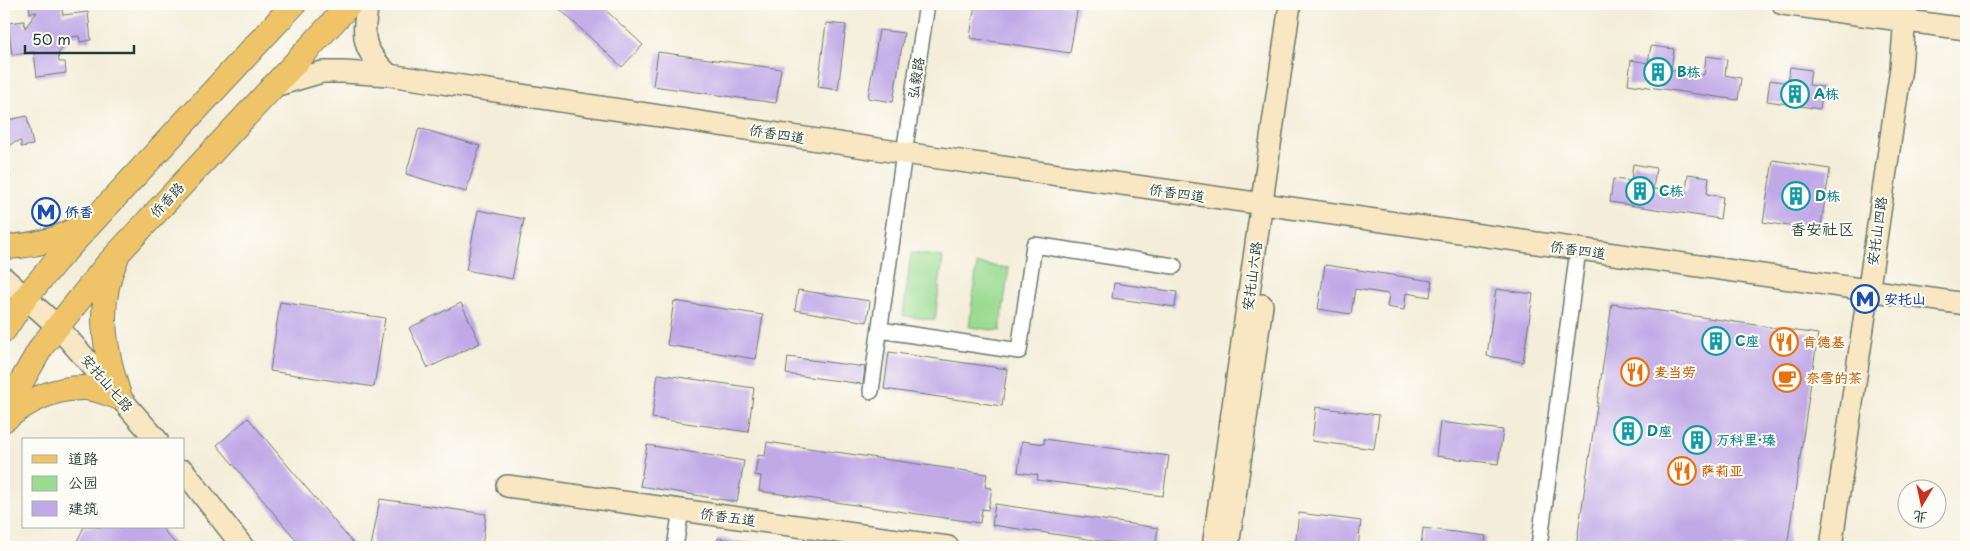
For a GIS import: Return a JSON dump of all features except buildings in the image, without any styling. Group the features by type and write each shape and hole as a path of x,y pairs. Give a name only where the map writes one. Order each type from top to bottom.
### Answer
{"main road":[{"path":"4,330 15,295 56,261 294,4"},
{"name":"侨香路","path":"4,412 27,369 57,326 121,250 350,4"},
{"path":"4,247 48,241 72,232 100,213"},
{"path":"120,398 109,365 104,342 104,324 108,285 113,266 121,250"},
{"path":"4,420 20,407 36,398 67,389 87,388 120,398"}],"street":[{"path":"368,4 364,32 366,43 375,61 389,75"},
{"name":"弘毅路","path":"871,391 927,4"},
{"path":"1783,4 1905,12 1966,29"},
{"name":"安托山六路","path":"1228,547 1269,206 1297,6"},
{"name":"安托山四路","path":"1831,547 1901,68 1905,12"},
{"name":"侨香四道","path":"271,87 322,72 389,75 904,153 1966,304"},
{"name":"安托山六路","path":"1212,547 1269,206"},
{"path":"880,330 1018,351 1034,245 1174,266"},
{"path":"1539,547 1578,250"},
{"name":"安托山七路","path":"4,278 15,295 57,326 155,438"},
{"path":"185,472 243,547"},
{"name":"侨香五道","path":"507,486 948,547"},
{"path":"675,547 681,510"}],"green space":[{"path":"911,253 943,257 935,320 903,316"},
{"path":"977,264 1009,268 1000,331 969,327"}],"place":[{"name":"B栋","path":"1658,72"},
{"name":"A栋","path":"1795,94"},
{"name":"C栋","path":"1640,191"},
{"name":"D栋","path":"1796,196"},
{"name":"侨香","path":"46,212"},
{"name":"安托山","path":"1865,299"},
{"name":"C座","path":"1716,341"},
{"name":"肯德基","path":"1784,342"},
{"name":"麦当劳","path":"1635,372"},
{"name":"奈雪的茶","path":"1787,378"},
{"name":"D座","path":"1628,431"},
{"name":"万科里·瑧","path":"1697,440"},
{"name":"萨莉亚","path":"1682,471"}],"district":[{"name":"香安社区","path":"1822,229"}]}
